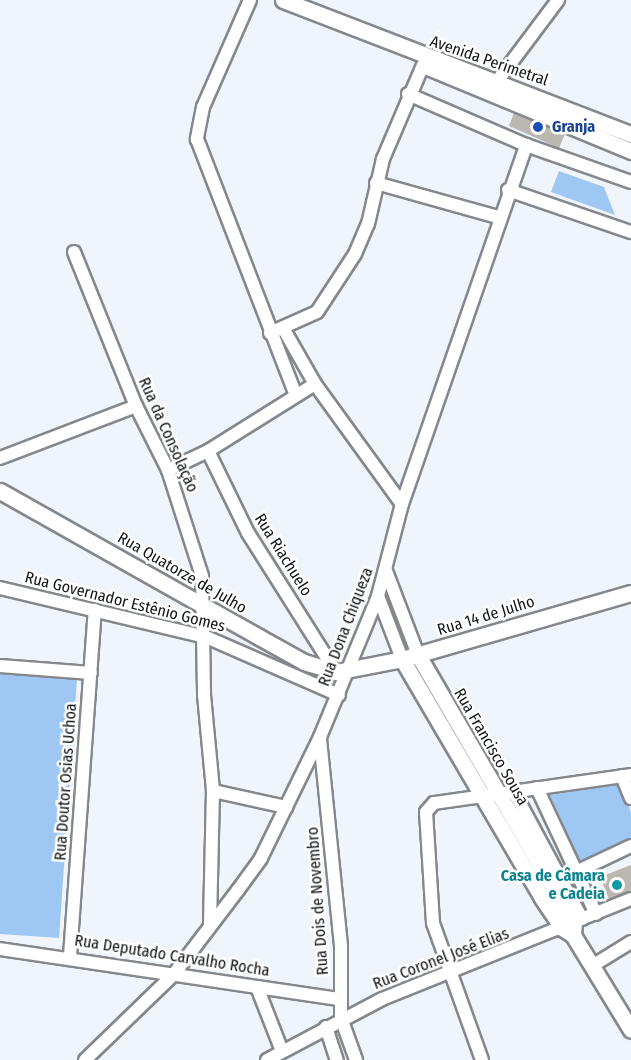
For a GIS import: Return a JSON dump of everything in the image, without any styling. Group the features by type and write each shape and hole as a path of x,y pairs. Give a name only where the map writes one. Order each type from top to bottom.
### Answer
{"street":[{"path":"250,0 202,107 197,138 270,333 296,395"},
{"path":"270,333 317,312 355,254 368,224 376,183 420,59 283,0"},
{"path":"498,80 558,0"},
{"name":"Avenida Perimetral","path":"420,59 498,80 631,151"},
{"name":"Avenida Perimetral","path":"420,59 545,106 631,134"},
{"path":"408,94 526,145 631,182"},
{"name":"Rua Dona Chiqueza","path":"85,1060 174,974 261,858 320,738 339,695 343,671 378,596 402,504 498,217 526,145"},
{"path":"376,183 498,217"},
{"path":"508,190 631,232"},
{"name":"Rua da Consolação","path":"74,252 136,406 168,470 202,576 206,637 204,695 213,791 210,926"},
{"path":"283,328 315,384 402,504"},
{"path":"168,470 208,452 315,384"},
{"path":"0,458 136,406"},
{"name":"Rua Riachuelo","path":"208,452 248,533 343,671"},
{"name":"Rua Quatorze de Julho","path":"0,491 304,662 343,671"},
{"name":"Rua Francisco Sousa","path":"386,571 418,655 452,730"},
{"name":"Rua Governador Estênio Gomes","path":"0,588 206,637 339,695"},
{"name":"Rua 14 de Julho","path":"343,671 418,655 631,593"},
{"name":"Rua Francisco Sousa","path":"378,596 402,659 452,730 548,896 573,926"},
{"name":"Rua Doutor Osias Uchoa","path":"70,956 95,610"},
{"path":"0,666 91,673"},
{"name":"Rua Dois de Novembro","path":"320,738 341,947 339,999 341,1018 356,1060"},
{"path":"482,1060 450,972 430,907 426,812 434,803 626,776 631,798"},
{"path":"537,788 596,914"},
{"path":"213,791 286,807"},
{"name":"Rua Francisco Sousa","path":"514,792 592,966 631,1030"},
{"path":"576,872 631,846"},
{"name":"Rua Coronel José Elias","path":"267,1060 341,1018 450,972 573,926 631,898"},
{"path":"592,966 631,942"},
{"name":"Rua Deputado Carvalho Rocha","path":"0,948 70,956 339,999"},
{"path":"257,987 282,1051"},
{"path":"326,1027 337,1060"}],"shaded area":[{"path":"559,171 604,187 615,215 551,192"},
{"path":"0,673 77,679 59,938 0,934"},
{"path":"619,784 631,812 631,839 580,862 550,795"}],"building":[{"name":"Granja","path":"514,113 565,134 559,148 509,126"},
{"name":"Casa de Câmara e Cadeia","path":"631,865 631,891 609,899 600,877"}],"place":[{"name":"Granja","path":"538,127"},
{"name":"Casa de Câmara e Cadeia","path":"617,885"}]}
